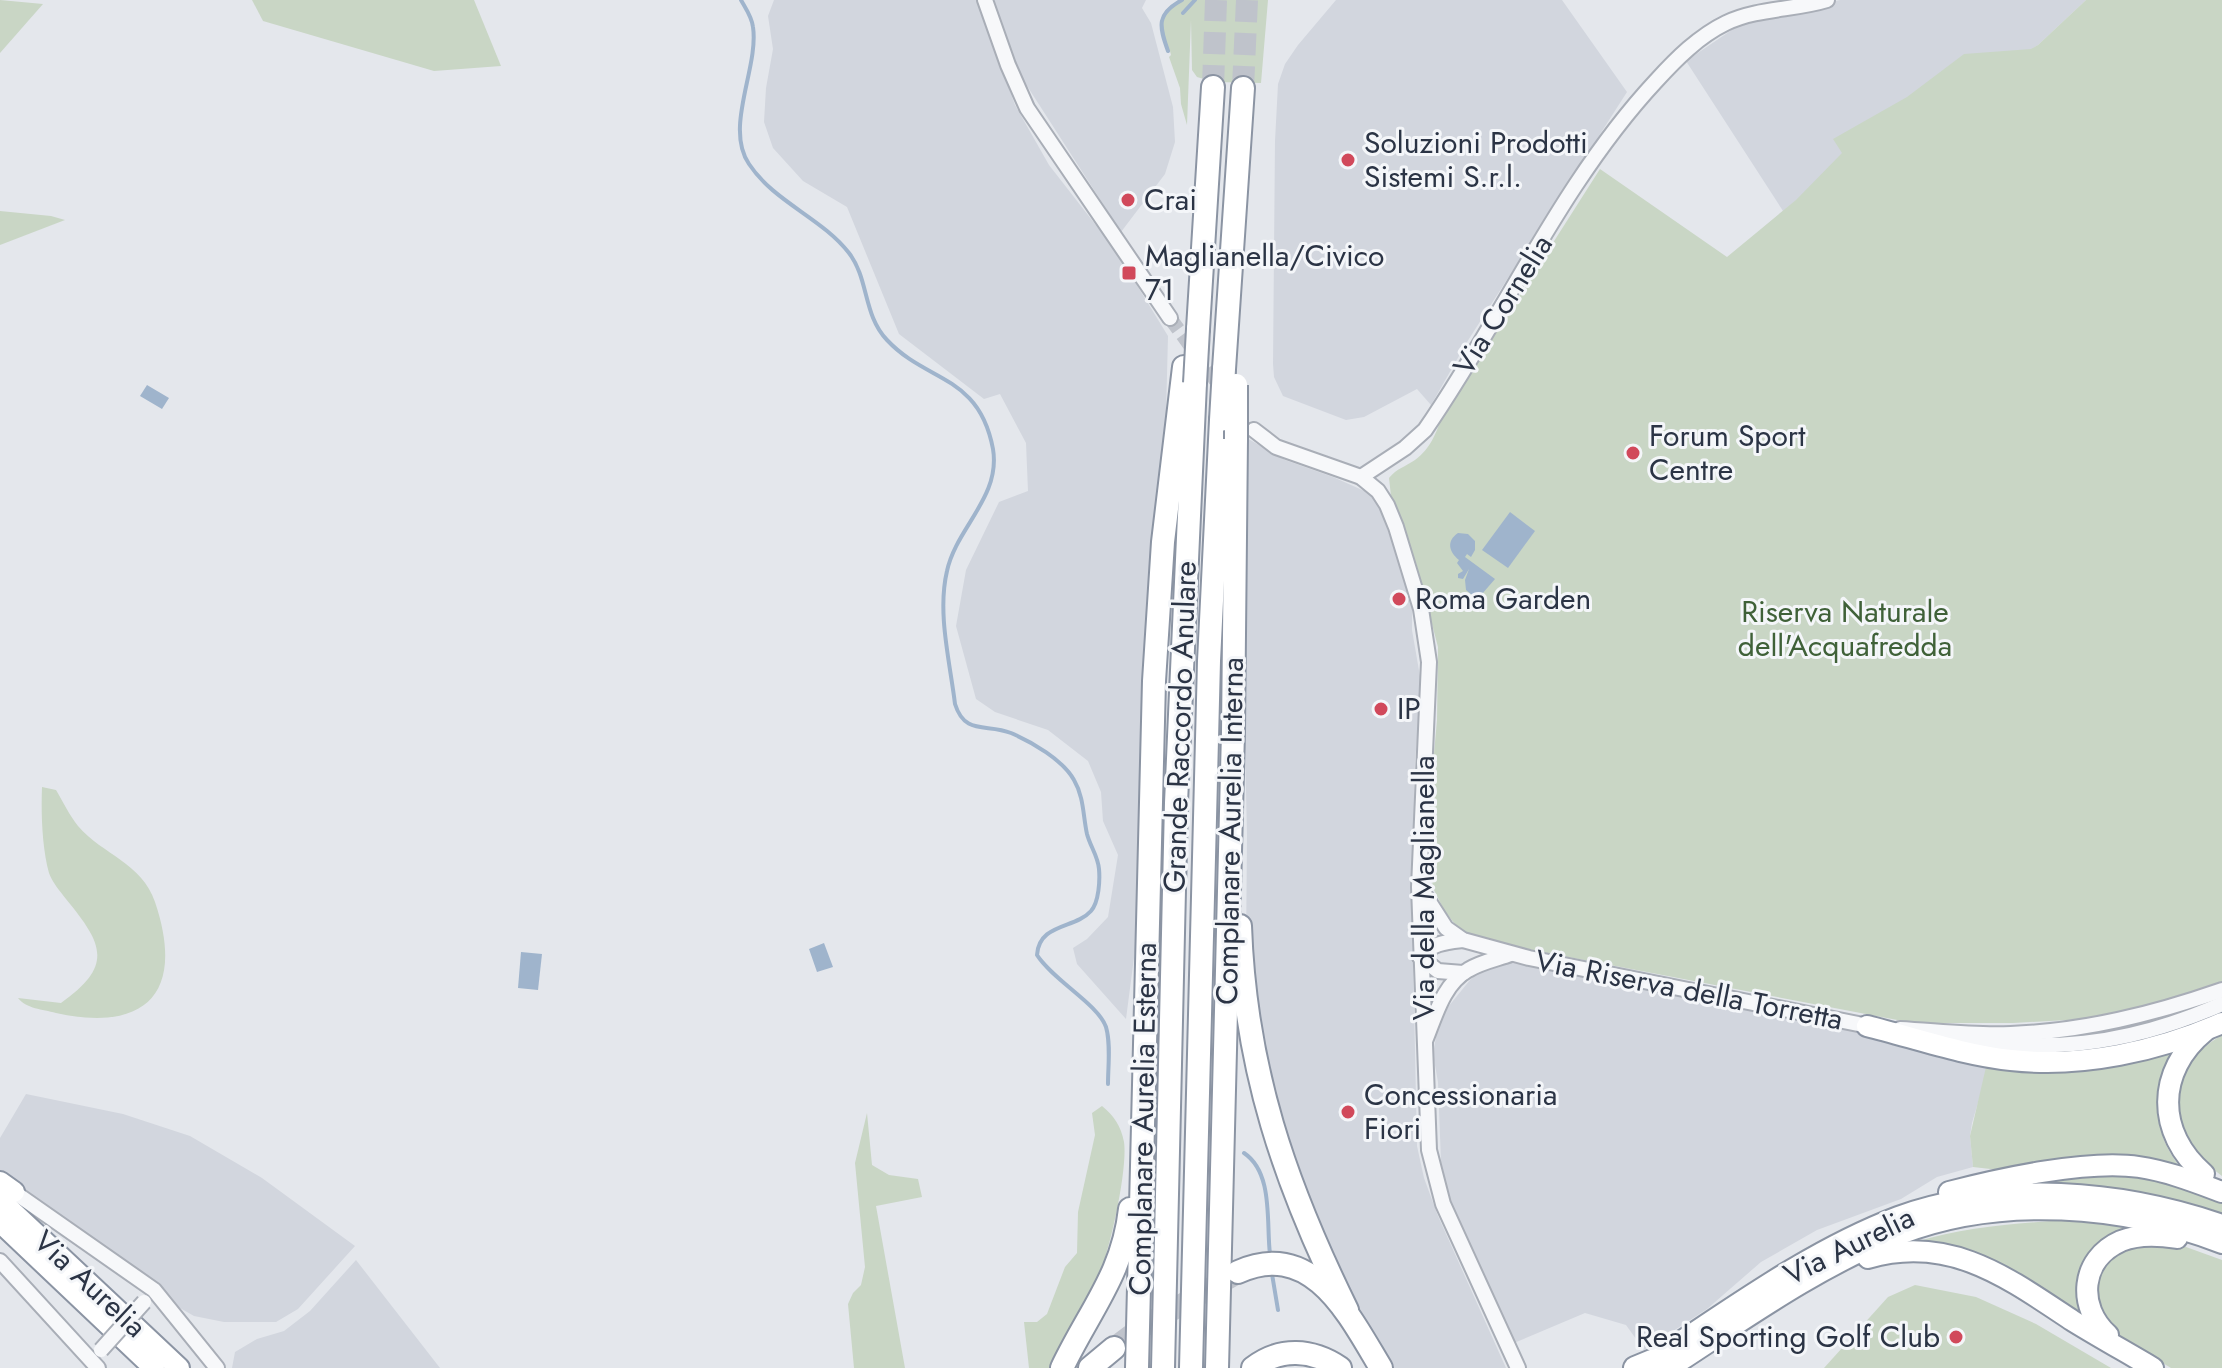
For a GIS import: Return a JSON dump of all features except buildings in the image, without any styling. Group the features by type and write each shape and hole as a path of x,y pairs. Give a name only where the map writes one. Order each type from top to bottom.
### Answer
{"highway":[{"name":"Complanare Aurelia Esterna","path":"1137,1368 1147,925 1159,605 1169,483 1190,375 1186,322 1202,249 1213,87"},
{"name":"Grande Raccordo Anulare","path":"1191,1368 1208,692 1221,420 1230,377 1229,295 1243,88"},
{"name":"Grande Raccordo Anulare","path":"1163,1368 1176,788 1190,375"},
{"name":"Complanare Aurelia Interna","path":"1217,1368 1233,732 1245,434 1230,377"},
{"path":"1233,732 1240,798 1241,942 1247,1013 1257,1070 1290,1184 1316,1248 1381,1368"},
{"path":"1062,1368 1113,1276 1129,1218 1137,971 1147,925"},
{"path":"1867,1026 1974,1054 2028,1062 2109,1056 2140,1050 2215,1026"},
{"path":"2200,1178 2176,1140 2171,1126 2168,1094 2171,1078 2187,1047 2215,1026"},
{"path":"1828,1251 1889,1211 1937,1195 1997,1181 2075,1169 2115,1165 2150,1169 2200,1178 2222,1192"},
{"name":"Via Aurelia","path":"5,1191 179,1368"},
{"name":"Via Aurelia","path":"1649,1366 1828,1251 1883,1223 1928,1208 2032,1194 2124,1200 2222,1225"},
{"name":"Via Aurelia","path":"1649,1366 1850,1256 1904,1232 1946,1220 2010,1211 2073,1211 2122,1216 2181,1229 2222,1245"},
{"name":"Via Aurelia","path":"0,1222 154,1368"},
{"path":"2125,1351 2100,1328 2088,1306 2088,1280 2098,1258 2118,1242 2148,1236 2222,1245"},
{"path":"1808,1280 1892,1252 1927,1251 1959,1257 1995,1271 2101,1339 2153,1368"},
{"path":"1247,1269 1275,1265 1295,1268 1325,1286 1347,1310"},
{"path":"1090,1368 1114,1348"},
{"path":"1253,1368 1270,1357 1297,1352 1315,1355 1340,1368"}],"street":[{"path":"985,0 1027,108 1186,322"},
{"name":"Via Cornelia","path":"1361,477 1405,448 1425,430 1575,188 1617,127 1660,77 1685,52 1726,23 1827,0"},
{"path":"1245,434 1288,453 1361,477"},
{"name":"Via della Maglianella","path":"1361,477 1378,491 1391,513 1421,609 1429,654 1419,887 1427,1136 1437,1187 1450,1222 1518,1368"},
{"path":"1419,887 1446,928 1463,940"},
{"path":"1463,940 1436,945 1420,957 1438,971 1463,973 1511,954"},
{"name":"Via Riserva della Torretta","path":"1463,940 1511,954 1867,1026"},
{"path":"1423,1044 1447,991 1463,973"},
{"path":"1867,1026 2009,1034 2075,1029 2167,1009 2222,990"},
{"path":"1867,1026 1995,1045 2060,1046 2152,1032 2181,1023 2222,1004"},
{"name":"Via Aurelia","path":"5,1191 154,1290 217,1368"},
{"name":"Via Aurelia","path":"0,1261 97,1360"},
{"path":"97,1360 154,1290"}],"shaded area":[{"path":"774,0 977,0 1015,105 1049,165 1116,251 1168,336 1166,414 1149,580 1138,927 1126,1019 1077,964 1073,948 1087,939 1108,917 1118,855 1103,821 1101,792 1088,761 1048,730 995,712 976,699 956,626 966,570 999,502 1028,491 1026,443 1000,394 984,399 899,334 847,207 803,181 773,148 764,122 773,49 768,16"},
{"path":"994,0 1146,0 1142,8 1151,23 1173,107 1175,142 1165,174 1121,232 1013,64"},
{"path":"1336,0 1562,0 1627,92 1467,342 1431,405 1417,389 1364,417 1346,420 1283,396 1274,377 1273,364 1278,84 1285,64 1298,45"},
{"path":"1840,0 2086,0 2038,45 1764,227 1783,211 1686,61 1742,23"},
{"path":"1245,437 1285,460 1369,493 1380,508 1412,598 1412,630 1422,688 1415,760 1412,909 1417,1146 1424,1178 1438,1216 1506,1368 1391,1368 1353,1299 1278,1125 1246,950 1243,657 1248,501"},
{"path":"1515,962 1637,984 1924,1047 1989,1065 1972,1123 1973,1167 1937,1177 1901,1199 1817,1230 1761,1262 1707,1309 1644,1350 1626,1325 1585,1313 1514,1343 1451,1204 1441,1162 1438,1082 1433,1054 1437,1031 1448,1007 1470,980 1484,967"},
{"path":"26,1094 123,1114 190,1136 262,1178 355,1246 298,1309 276,1322 224,1322 194,1316 180,1308 153,1279 0,1177 0,1138"},
{"path":"356,1260 440,1368 232,1368 235,1352 257,1339 284,1331 310,1311"}],"green space":[{"path":"0,0 43,4 0,53"},
{"path":"252,0 474,0 501,66 434,71 263,21"},
{"path":"1180,0 1268,0 1261,83 1214,82 1197,77 1192,70 1191,20 1187,125 1180,88 1161,28 1166,10"},
{"name":"Riserva Naturale dell'Acquafredda","path":"2086,0 2222,0 2222,982 2151,1007 2086,1019 1913,1023 1479,940 1461,932 1444,910 1433,888 1428,845 1437,720 1438,647 1416,563 1391,496 1389,478 1429,446 1442,417 1600,169 1727,257 1796,200 1842,153 1833,139 1907,97 1964,54 2031,49"},
{"path":"0,211 51,216 65,220 0,245"},
{"path":"42,787 56,790 78,826 132,868 155,902 163,933 165,960 161,982 151,998 136,1010 114,1017 88,1018 35,1008 18,998 61,1003 90,977 96,965 97,953 88,928 49,873 42,830"},
{"path":"2222,1035 2222,1176 2191,1143 2182,1124 2179,1104 2181,1085 2188,1066"},
{"path":"2177,1048 2165,1083 2160,1127 2172,1156 2185,1173 2008,1171 1973,1167 1970,1136 1986,1067 2025,1070"},
{"path":"1102,1106 1119,1126 1124,1142 1120,1191 1107,1252 1092,1291 1052,1368 1029,1368 1024,1322 1037,1322 1047,1314 1065,1267 1077,1253 1078,1212 1095,1135 1092,1113"},
{"path":"867,1113 872,1165 889,1175 918,1179 922,1197 876,1206 905,1368 854,1368 848,1304 861,1285 865,1267 855,1163"},
{"path":"2108,1172 2139,1174 2222,1200 2222,1215 2139,1192 2036,1182"},
{"path":"2063,1220 2134,1228 2116,1233 2077,1312 2016,1273 1916,1242 1970,1230"},
{"path":"2175,1243 2222,1260 2222,1368 2171,1368 2112,1332 2097,1316 2096,1273 2120,1247"},
{"name":"Real Sporting Golf Club","path":"1915,1285 1976,1297 2036,1324 2111,1368 1824,1368 1888,1297"}],"water":[{"path":"147,385 169,398 162,409 140,396"},
{"path":"1510,512 1535,531 1508,568 1482,550"},
{"path":"1458,533 1468,534 1475,541 1471,557 1467,554 1465,557 1495,579 1482,594 1472,595 1466,590 1465,580 1469,569 1463,579 1458,578 1463,571 1450,546"},
{"path":"824,943 833,967 817,972 809,949"},
{"path":"521,952 542,954 538,990 518,988"}],"waterway":[{"path":"741,0 750,16 754,43 740,133 742,149 749,164 771,189 826,230 849,253 860,274 874,320 887,340 902,354 964,393 976,406 986,425 993,449 994,466 990,482 952,555 944,587 945,638 955,704 959,714 971,725 1011,733 1046,752 1062,765 1077,786 1087,834 1098,864 1097,897 1094,907 1084,917 1044,937 1037,955 1053,974 1094,1010 1106,1027 1108,1084"},
{"path":"1168,51 1162,21 1168,10 1182,0"},
{"path":"1183,13 1195,0"},
{"path":"1244,1153 1254,1162 1264,1186 1270,1254"},
{"path":"1272,1274 1278,1310"}],"tunnel":[{"path":"1213,87 1216,0"},
{"path":"1243,88 1247,0"},
{"path":"1170,318 1224,392"},
{"path":"1114,1348 1144,1326 1234,1275"}],"place":[{"name":"Soluzioni Prodotti Sistemi S.r.l.","path":"1348,160"},
{"name":"Crai","path":"1128,200"},
{"name":"Maglianella/Civico 71","path":"1129,273"},
{"name":"Forum Sport Centre","path":"1633,453"},
{"name":"Roma Garden","path":"1399,599"},
{"name":"IP","path":"1381,709"},
{"name":"Concessionaria Fiori","path":"1348,1112"},
{"name":"Real Sporting Golf Club","path":"1956,1337"}]}
